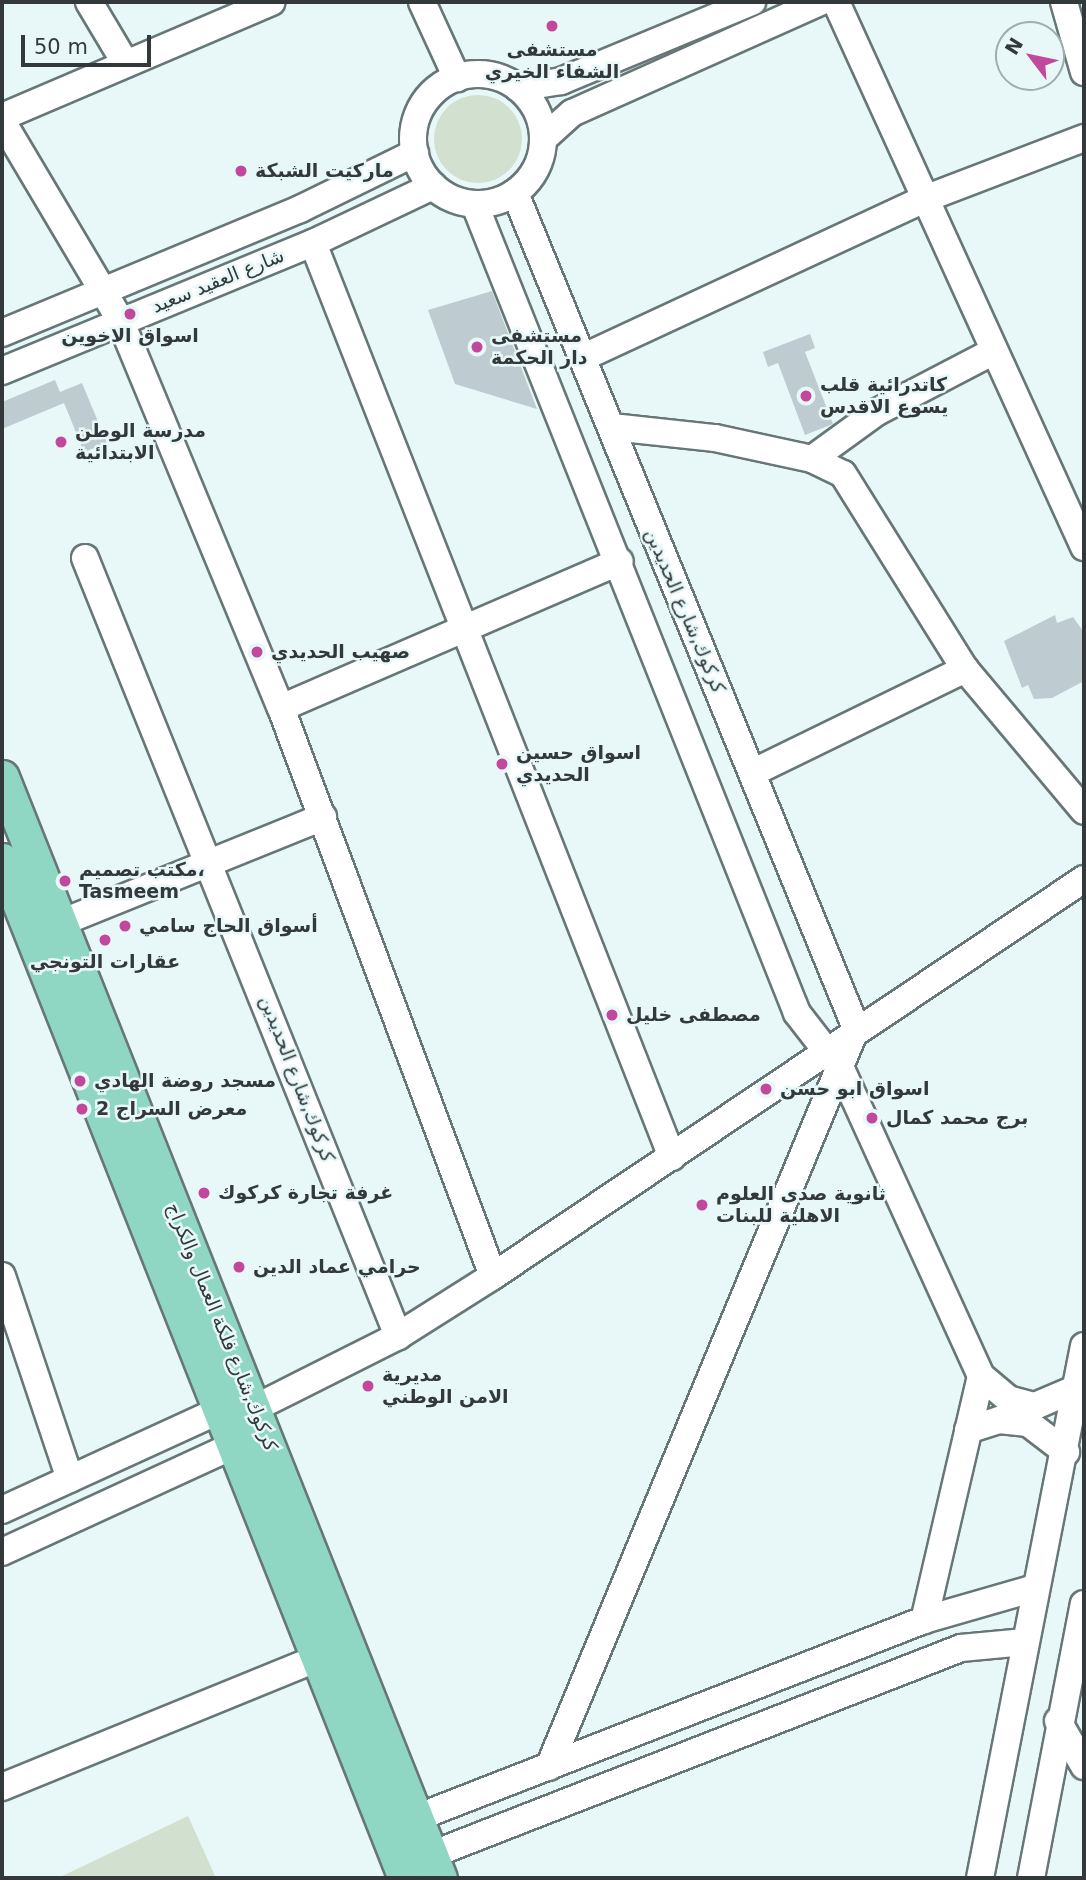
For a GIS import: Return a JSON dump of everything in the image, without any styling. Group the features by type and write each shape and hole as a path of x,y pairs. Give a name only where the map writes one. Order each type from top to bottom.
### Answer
{"main road":[{"name":"كركوك,شارع فلكة العمال والكراج","path":"2,777 58,924 255,1408 419,1869"},
{"name":"كركوك,شارع فلكة العمال والكراج","path":"2,860 230,1447 318,1658 401,1823"}],"street":[{"path":"89,2 126,64"},
{"path":"270,2 2,119 106,289 120,320 281,708 493,1276"},
{"path":"422,2 457,78"},
{"path":"518,88 561,81 697,12 752,2"},
{"path":"543,139 572,113 820,2"},
{"path":"836,2 1084,547"},
{"path":"1064,2 1084,72"},
{"path":"488,76 518,88 533,104 543,139 536,170 515,193 475,205 432,186 415,153 418,116 440,87 457,78 488,76"},
{"path":"584,357 927,198 1084,138"},
{"name":"شارع العقيد سعيد","path":"2,333 300,209 415,153"},
{"name":"شارع العقيد سعيد","path":"2,371 120,320 313,243 432,186"},
{"name":"كركوك,شارع الحديدين","path":"515,193 754,772 856,1028"},
{"name":"كركوك,شارع الحديدين","path":"475,205 620,561 797,1013 842,1071 981,1376"},
{"path":"313,243 671,1157"},
{"path":"812,459 877,412 994,351"},
{"path":"612,427 715,438 812,459 843,474 965,670 1084,811"},
{"name":"كركوك,شارع الحديدين","path":"85,558 211,860 398,1336"},
{"path":"281,708 467,633 620,561"},
{"path":"660,664 702,650"},
{"path":"754,772 965,670"},
{"path":"58,924 323,817"},
{"path":"255,1408 398,1336 493,1276 671,1157 856,1028 1084,879"},
{"path":"549,1767 842,1071 856,1028"},
{"path":"2,1276 69,1479"},
{"path":"980,1878 1035,1588 1066,1452 1084,1346"},
{"path":"924,1620 981,1376 1008,1399 1035,1406 1077,1388"},
{"path":"2,1510 216,1412"},
{"path":"968,1430 999,1420 1028,1423 1066,1452"},
{"path":"2,1552 230,1447"},
{"path":"401,1823 924,1620 1035,1588"},
{"path":"1031,1878 1058,1721 1084,1604"},
{"path":"419,1869 961,1648 1025,1642"},
{"path":"2,1787 318,1658"},
{"path":"1066,1689 1084,1713"},
{"path":"1058,1721 1084,1766"}],"green space":[{"path":"469,95 487,95 503,102 515,114 522,130 522,148 515,164 503,176 487,183 469,183 453,176 441,164 434,148 434,130 441,114 453,102"},
{"path":"188,1816 216,1878 58,1878"}],"building":[{"name":"مستشفى دار الحكمة","path":"492,291 537,409 455,384 428,310"},
{"name":"كاتدرائية قلب يسوع الاقدس","path":"810,334 815,348 805,352 833,424 805,435 778,363 768,367 763,352"},
{"path":"55,380 60,392 82,383 107,443 84,452 64,403 2,429 2,402"},
{"path":"1055,615 1057,623 1073,617 1083,631 1084,681 1052,698 1034,699 1028,685 1022,688 1004,641"}],"place":[{"name":"مستشفى الشفاء الخيري","path":"552,26"},
{"name":"ماركيت الشبكة","path":"241,171"},
{"name":"اسواق الاخوين","path":"130,314"},
{"name":"مستشفى دار الحكمة","path":"477,347"},
{"name":"كاتدرائية قلب يسوع الاقدس","path":"806,396"},
{"name":"مدرسة الوطن الابتدائية","path":"61,442"},
{"name":"صهيب الحديدي","path":"257,652"},
{"name":"اسواق حسين الحديدي","path":"502,764"},
{"name":"مكتب تصميم، Tasmeem","path":"65,881"},
{"name":"أسواق الحاج سامي","path":"125,926"},
{"name":"عقارات التونجي","path":"105,940"},
{"name":"مصطفى خليل","path":"612,1015"},
{"name":"مسجد روضة الهادي","path":"80,1081"},
{"name":"اسواق ابو حسن","path":"766,1089"},
{"name":"معرض السراج 2","path":"82,1109"},
{"name":"برج محمد كمال","path":"872,1118"},
{"name":"غرفة تجارة كركوك","path":"204,1193"},
{"name":"ثانوية صدى العلوم الاهلية للبنات","path":"702,1205"},
{"name":"حرامي عماد الدين","path":"239,1267"},
{"name":"مديرية الامن الوطني","path":"368,1386"}]}
